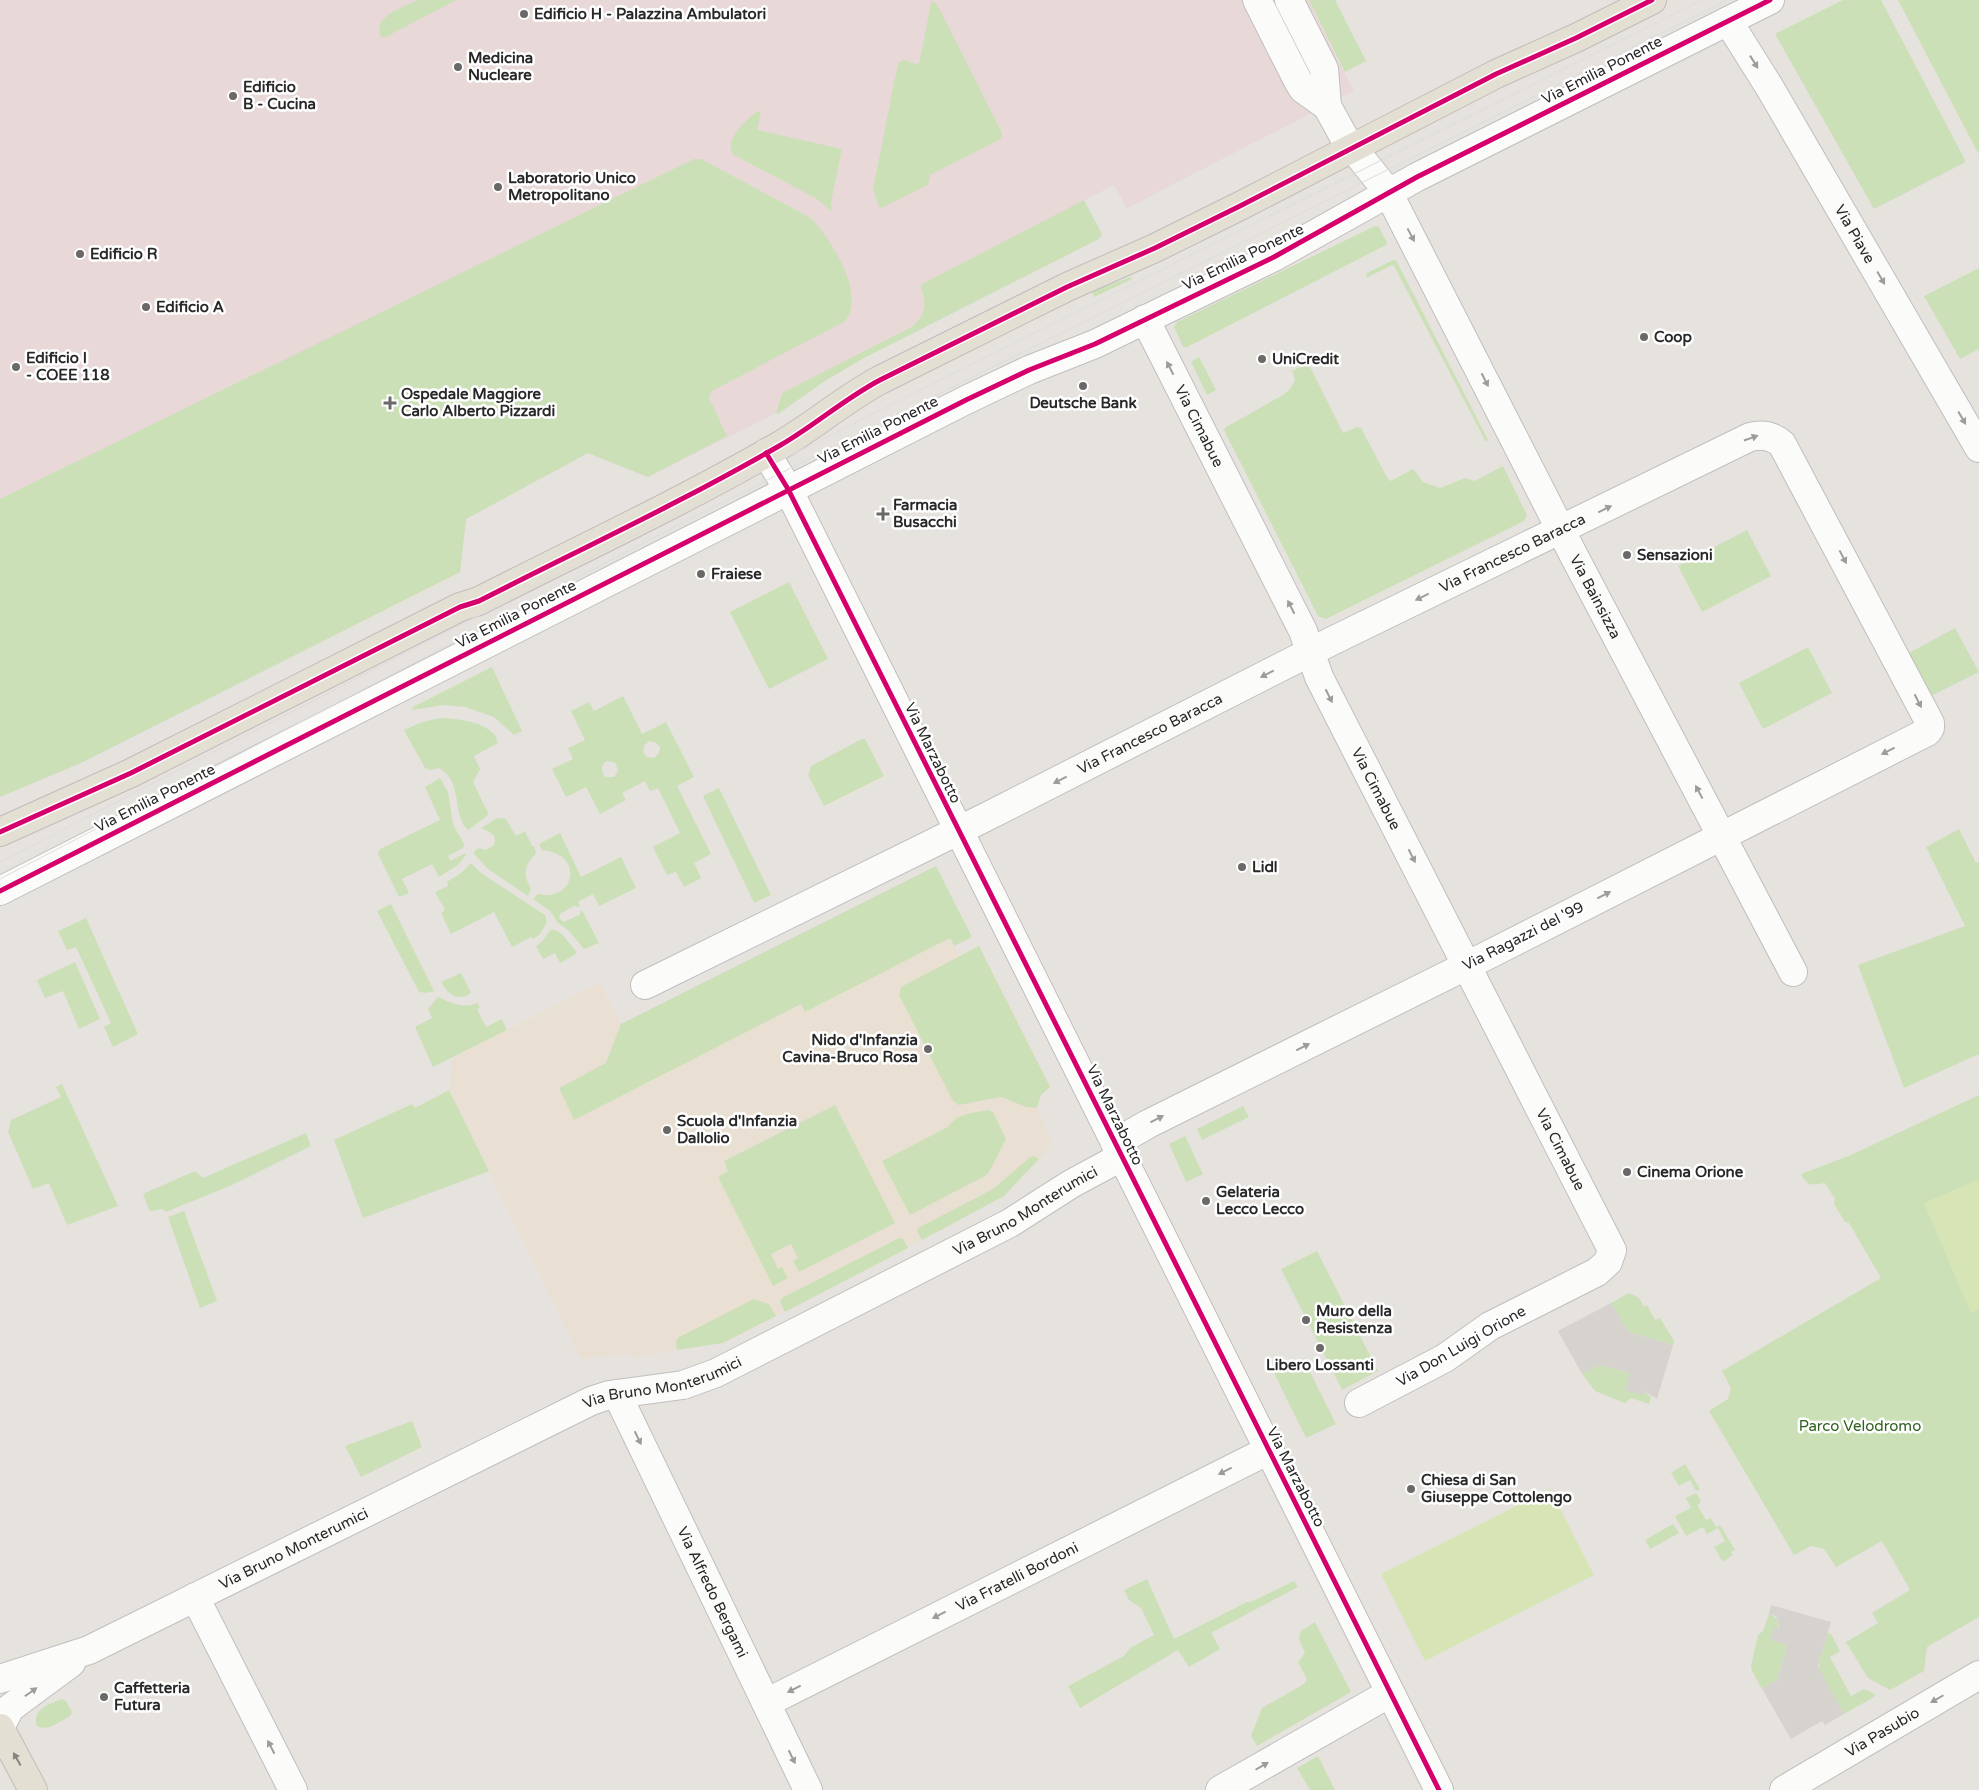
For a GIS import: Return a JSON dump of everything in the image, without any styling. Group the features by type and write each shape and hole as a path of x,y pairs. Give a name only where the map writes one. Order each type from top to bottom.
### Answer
{"main road":[{"name":"Via Emilia Ponente","path":"0,832 131,773 460,607 480,601 766,453 812,425 860,391 880,380 1067,287 1155,248 1504,70 1576,38 1652,0"},
{"path":"0,1728 34,1790"}],"street":[{"path":"1257,0 1298,81 1303,88 1327,106"},
{"path":"1289,0 1324,69 1327,106"},
{"name":"Via Emilia Ponente","path":"0,891 788,489 1014,376 1080,351 1292,248 1388,192 1770,0"},
{"name":"Via Piave","path":"1728,21 1770,88 1979,448"},
{"name":"Via Bainsizza","path":"1327,106 1352,148 1388,192 1561,530 1793,972"},
{"name":"Via Cimabue","path":"1145,319 1303,631 1315,668 1609,1243 1611,1256"},
{"name":"Via Francesco Baracca","path":"958,830 1310,652 1750,437 1761,435 1776,439 1785,448 1925,715 1930,728"},
{"name":"Via Marzabotto","path":"766,453 788,489 1439,1790"},
{"name":"Via Ragazzi del '99","path":"1118,1150 1148,1124 1467,965 1927,732 1930,728"},
{"path":"645,985 958,830"},
{"name":"Via Bruno Monterumici","path":"0,1679 89,1650 566,1412 600,1397 683,1385 716,1373 1010,1223 1071,1184 1118,1150"},
{"name":"Via Don Luigi Orione","path":"1359,1403 1445,1358 1490,1326 1598,1272 1611,1256"},
{"name":"Via Alfredo Bergami","path":"616,1394 808,1790"},
{"name":"Via Fratelli Bordoni","path":"766,1703 1269,1450"},
{"path":"195,1597 293,1790"},
{"name":"Via Bruno Monterumici","path":"0,1728 10,1708 89,1650"},
{"name":"Via Pasubio","path":"1784,1790 1979,1675"},
{"path":"1220,1790 1390,1694"}],"shaded area":[{"name":"Ospedale Maggiore Carlo Alberto Pizzardi","path":"0,0 1309,0 1354,91 1127,208 1114,185 923,284 921,289 925,308 921,318 913,326 782,393 776,413 648,477 588,453 466,519 460,572 83,762 0,797"},
{"name":"Scuola d'Infanzia Dallolio","path":"918,875 959,956 979,946 1050,1087 1041,1095 1037,1108 1052,1143 1051,1146 1004,1196 730,1340 635,1357 630,1353 581,1359 449,1090 452,1058 600,983 621,1024"},
{"path":"1611,1303 1629,1332 1673,1345 1657,1399 1644,1391 1642,1395 1625,1390 1630,1373 1600,1365 1582,1374 1558,1331"},
{"path":"1771,1605 1831,1622 1818,1666 1844,1714 1825,1725 1822,1721 1791,1739 1762,1689 1777,1680 1787,1645 1770,1640 1774,1627 1779,1628 1776,1616 1769,1614"}],"green space":[{"path":"418,0 456,0 384,38 381,37 379,30 385,18 398,9"},
{"path":"1309,0 1335,0 1366,61 1345,72"},
{"path":"1843,0 1881,0 1965,160 1964,163 1874,209 1775,34"},
{"path":"1898,0 1979,0 1979,153 1978,153"},
{"path":"931,2 937,4 1002,136 999,140 930,175 928,185 882,208 879,207 873,189 898,63 903,60 917,64 920,61"},
{"path":"758,111 761,112 757,130 842,149 831,202 832,212 817,199 734,155 731,150 733,137 742,125"},
{"path":"694,159 701,159 811,218 837,254 844,268 852,298 850,311 844,322 712,391 709,398 727,436 648,477 588,453 466,519 460,572 83,762 0,797 0,499"},
{"path":"1084,200 1102,234 1099,239 864,358 825,381 778,414 776,413 782,393 913,326 920,318 924,309 922,284"},
{"path":"1375,226 1379,227 1387,243 1386,245 1187,347 1183,347 1174,327 1177,322"},
{"path":"1396,260 1488,440 1486,442 1394,266 1392,265 1366,277 1367,273"},
{"path":"1979,268 1979,349 1960,359 1924,296"},
{"path":"1131,277 1132,279 1094,297 1092,291"},
{"path":"1199,357 1216,390 1207,395 1191,362"},
{"path":"1308,363 1343,433 1357,427 1361,428 1388,479 1391,481 1413,469 1423,482 1440,488 1465,478 1475,481 1503,466 1527,515 1524,521 1326,619 1318,616 1224,430 1226,427 1283,395 1290,389 1295,380 1292,371"},
{"path":"1747,530 1771,576 1702,612 1678,566"},
{"path":"789,582 828,659 769,689 730,612"},
{"path":"1955,628 1979,672 1931,696 1909,653"},
{"path":"1808,647 1832,693 1763,729 1739,683"},
{"path":"492,667 522,731 514,735 494,717 465,707 444,705 412,710 413,707"},
{"path":"623,696 642,734 666,722 694,777 677,786 711,854 694,863 701,878 684,887 676,872 667,875 653,847 680,833 658,788 650,791 645,781 622,793 626,800 600,814 586,787 566,797 552,769 573,759 568,748 585,740 571,711 589,702 594,711","holes":["649,741 655,742 660,747 659,753 654,758 647,757 643,752 644,746","606,761 616,764 618,771 614,777 606,777 603,774 602,767"]},
{"path":"439,718 464,720 482,726 490,730 498,743 474,756 480,769 473,782 488,813 487,816 468,830 460,816 452,781 439,768 430,770 425,768 404,730"},
{"path":"865,739 884,776 824,806 808,775 811,766"},
{"path":"440,778 448,792 453,824 464,844 463,848 448,856 450,861 465,853 466,855 458,865 439,877 432,864 402,879 409,893 399,897 378,854 380,849 440,820 425,787"},
{"path":"719,788 771,895 754,903 703,796"},
{"path":"497,818 506,819 516,836 525,831 532,846 534,846 536,854 529,862 526,870 531,889 528,896 488,869 474,854 478,848 486,850 493,846 495,842 494,836 481,828"},
{"path":"1959,829 1976,863 1979,862 1979,1054 1904,1088 1858,965 1965,926 1926,847"},
{"path":"560,833 581,877 621,857 636,888 599,906 593,894 578,902 580,907 574,906 560,914 559,918 564,922 579,915 582,910 599,943 584,949 568,930 558,923 550,911 533,899 538,894 550,895 560,891 567,885 570,877 570,868 565,860 556,853 542,850 539,844"},
{"path":"470,864 545,915 547,922 540,934 533,939 531,937 512,947 494,912 451,934 441,913 445,910 435,892 448,886 447,882 461,873"},
{"path":"936,866 972,937 954,946 950,938 805,1012 801,1004 574,1120 559,1088 606,1063 621,1024"},
{"path":"391,904 434,991 427,993 419,992 377,911"},
{"path":"86,918 138,1034 113,1047 104,1027 111,1023 76,947 67,950 58,931"},
{"path":"553,929 561,933 576,951 576,954 560,963 555,953 543,959 536,946"},
{"path":"979,946 1050,1087 1041,1095 1037,1108 1026,1107 1001,1097 959,1105 953,1101 899,995 901,987"},
{"path":"75,962 100,1019 79,1029 63,991 45,998 37,980"},
{"path":"461,973 471,993 458,997 450,994 441,982"},
{"path":"438,997 462,1005 477,1003 480,1008 477,1009 486,1027 502,1019 507,1030 433,1067 415,1027 432,1018 428,1009"},
{"path":"62,1084 118,1206 67,1225 49,1183 33,1189 8,1132 11,1120 61,1097 56,1087"},
{"path":"449,1090 489,1171 363,1218 334,1140 412,1104 415,1108"},
{"name":"Parco Velodromo","path":"1979,1095 1979,1617 1927,1647 1924,1671 1890,1690 1868,1678 1846,1642 1878,1623 1872,1613 1910,1590 1882,1541 1836,1567 1824,1549 1811,1546 1794,1555 1709,1411 1728,1399 1731,1388 1722,1371 1881,1278 1849,1223 1845,1222 1834,1204 1835,1199 1825,1183 1810,1184 1805,1181 1801,1174 1851,1155"},
{"path":"835,1105 895,1223 799,1272 793,1261 798,1258 791,1244 771,1254 778,1269 782,1267 788,1278 773,1286 718,1177 728,1171 724,1161"},
{"path":"1243,1106 1249,1117 1202,1140 1197,1129"},
{"path":"988,1110 993,1112 1006,1139 989,1172 985,1176 910,1215 882,1161 948,1127 961,1116"},
{"path":"306,1133 311,1146 232,1185 166,1212 163,1209 149,1210 143,1194 195,1171 203,1178"},
{"path":"1185,1136 1203,1174 1186,1182 1169,1144"},
{"path":"1033,1156 1039,1159 1004,1196 922,1240 917,1231 918,1228 993,1189"},
{"path":"1979,1179 1979,1309 1971,1313 1924,1203"},
{"path":"184,1211 217,1301 200,1308 168,1217"},
{"path":"899,1238 903,1239 908,1248 785,1312 780,1302 782,1298"},
{"path":"1317,1251 1378,1371 1342,1390 1281,1269"},
{"path":"1629,1293 1639,1298 1644,1307 1647,1305 1655,1320 1660,1318 1674,1341 1673,1345 1629,1332 1611,1303"},
{"path":"754,1299 769,1304 776,1316 723,1343 677,1350 676,1341 679,1337"},
{"path":"1303,1358 1336,1424 1306,1438 1274,1373"},
{"path":"1599,1365 1630,1373 1651,1397 1649,1404 1631,1398 1625,1403 1595,1391 1582,1374"},
{"path":"412,1421 422,1447 361,1477 345,1446"},
{"path":"1685,1464 1700,1489 1696,1491 1690,1480 1679,1486 1671,1473"},
{"path":"1550,1489 1594,1575 1425,1661 1381,1574"},
{"path":"1696,1493 1701,1502 1697,1505 1706,1520 1711,1518 1716,1527 1720,1525 1735,1550 1731,1552 1733,1555 1723,1562 1714,1547 1725,1541 1718,1528 1707,1534 1703,1527 1686,1536 1675,1516 1691,1508 1686,1498"},
{"path":"1673,1524 1679,1533 1650,1549 1645,1540"},
{"path":"1147,1579 1174,1639 1247,1602 1251,1602 1294,1581 1298,1587 1211,1633 1220,1649 1189,1667 1178,1650 1080,1708 1068,1686 1124,1656 1130,1648 1154,1635 1141,1608 1129,1600 1124,1590"},
{"path":"1769,1614 1777,1620 1780,1633 1787,1645 1777,1680 1762,1689 1751,1666 1758,1635 1763,1631"},
{"path":"1315,1622 1351,1692 1257,1746 1251,1736 1262,1708 1304,1684 1307,1679 1298,1662 1305,1653 1299,1639 1301,1631"},
{"path":"1828,1633 1831,1634 1840,1651 1830,1657 1851,1696 1864,1689 1875,1694 1874,1697 1844,1714 1819,1670 1819,1663"},
{"path":"62,1699 66,1701 72,1712 70,1716 49,1727 37,1726 36,1720 39,1711 47,1705"},
{"path":"1318,1756 1335,1790 1310,1790 1297,1768"}],"tram line":[{"path":"0,862 773,464 1702,0"},
{"path":"0,879 699,514 1727,0"}],"cycle path":[{"path":"0,832 131,773 460,607 479,601 630,525 705,487 779,446 880,380 1067,287 1155,248 1496,74 1576,38 1652,0"},
{"path":"0,891 966,400 1029,370 1095,344 1274,257 1417,177 1770,0"},
{"path":"766,453 788,489 1439,1790"}],"place":[{"name":"Edificio H - Palazzina Ambulatori","path":"524,14"},
{"name":"Medicina Nucleare","path":"458,67"},
{"name":"Edificio B - Cucina","path":"233,96"},
{"name":"Laboratorio Unico Metropolitano","path":"498,187"},
{"name":"Edificio R","path":"80,254"},
{"name":"Edificio A","path":"146,307"},
{"name":"Coop","path":"1644,337"},
{"name":"UniCredit","path":"1262,359"},
{"name":"Edificio I - COEE 118","path":"16,367"},
{"name":"Deutsche Bank","path":"1083,386"},
{"name":"Ospedale Maggiore Carlo Alberto Pizzardi","path":"390,403"},
{"name":"Farmacia Busacchi","path":"883,514"},
{"name":"Sensazioni","path":"1627,555"},
{"name":"Fraiese","path":"701,574"},
{"name":"Lidl","path":"1242,867"},
{"name":"Nido d'Infanzia Cavina-Bruco Rosa","path":"928,1049"},
{"name":"Scuola d'Infanzia Dallolio","path":"667,1130"},
{"name":"Cinema Orione","path":"1627,1172"},
{"name":"Gelateria Lecco Lecco","path":"1206,1201"},
{"name":"Muro della Resistenza","path":"1306,1320"},
{"name":"Libero Lossanti","path":"1320,1348"},
{"name":"Chiesa di San Giuseppe Cottolengo","path":"1411,1489"},
{"name":"Caffetteria Futura","path":"104,1697"}]}
